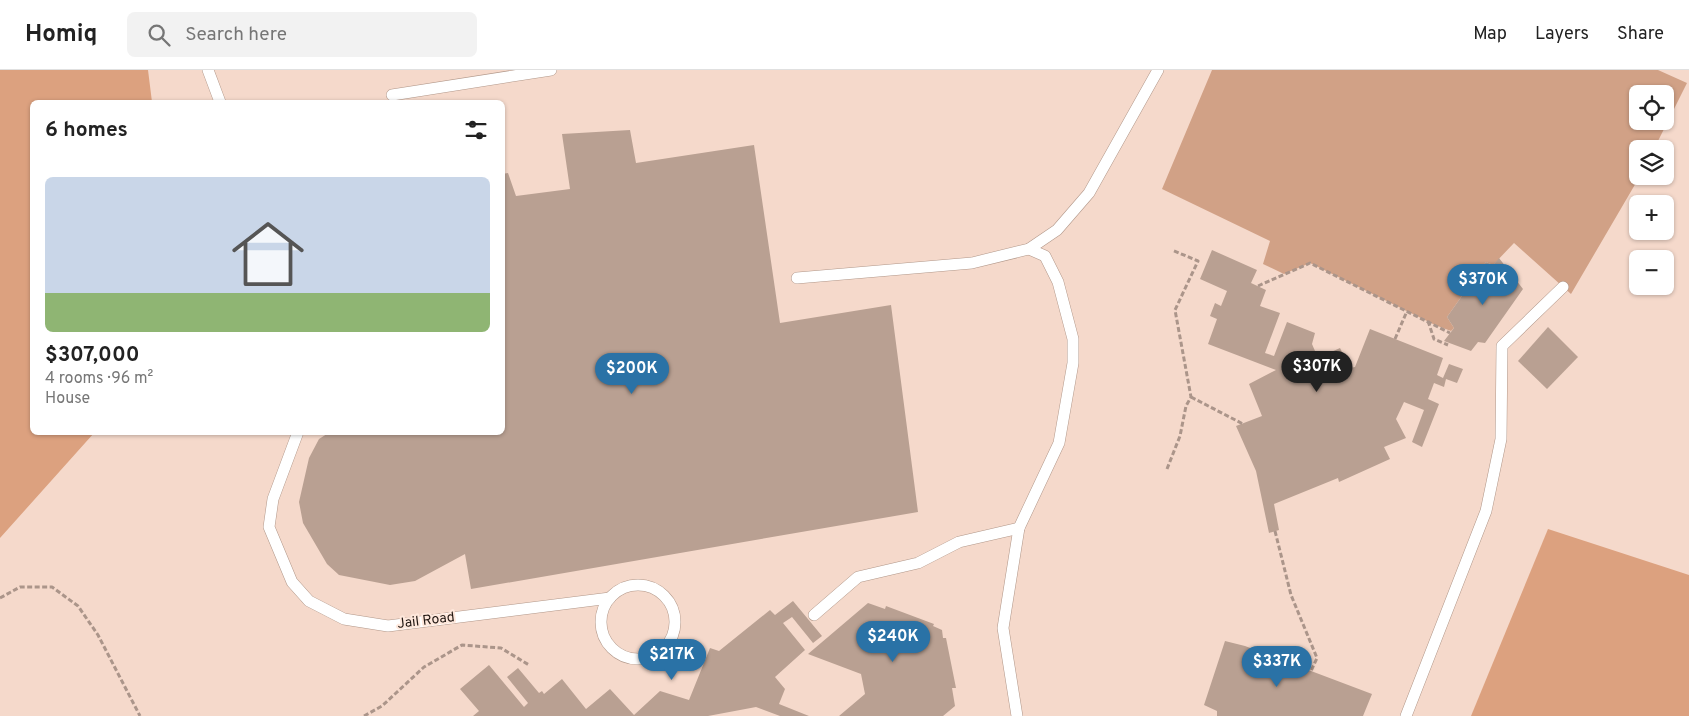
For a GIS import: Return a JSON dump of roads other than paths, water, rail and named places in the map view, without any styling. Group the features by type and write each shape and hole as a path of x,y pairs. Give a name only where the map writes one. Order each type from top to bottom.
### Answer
{"lane":[{"path":"208,70 219,100"},
{"path":"392,95 523,72 551,70"},
{"path":"797,278 972,263 1029,249 1057,230 1089,193 1158,70"},
{"path":"1016,716 1003,628 1019,528 1059,443 1073,363 1073,339 1058,282 1045,256 1029,249"},
{"path":"1406,716 1486,512 1501,439 1502,346 1563,287"},
{"name":"Jail Road","path":"297,435 272,499 269,526 292,582 309,601 344,619 388,626 610,598 619,590 630,586 642,585 653,588 663,595 670,604 674,614 675,627 671,639 664,649 653,656 641,659 628,658 617,653 608,644 602,633 603,609 610,598"},
{"path":"814,615 858,577 918,563 959,542 1019,528"}]}
